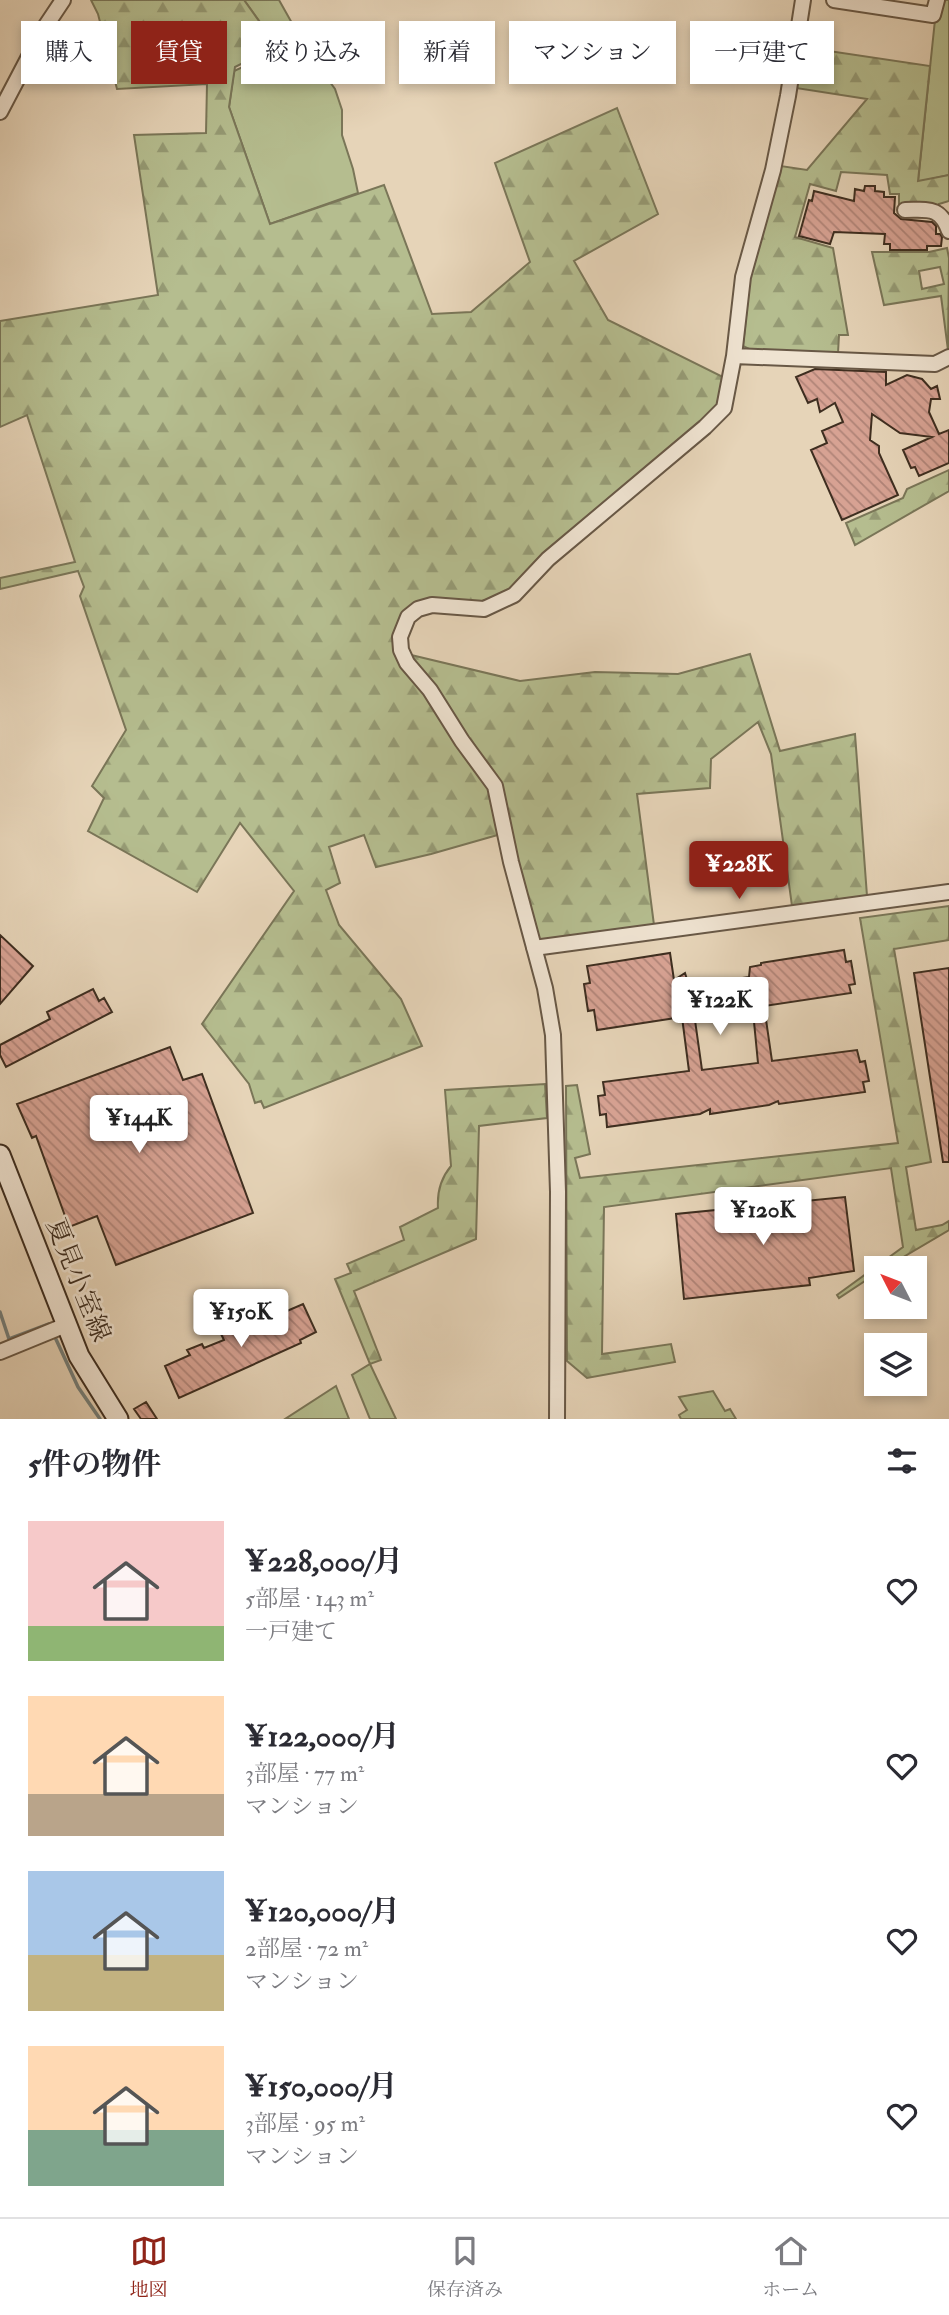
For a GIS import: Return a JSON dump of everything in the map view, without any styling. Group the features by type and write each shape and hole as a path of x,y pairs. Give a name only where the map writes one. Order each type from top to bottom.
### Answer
{"main road":[{"name":"夏見小室線","path":"0,1155 66,1325 92,1379 118,1419"}],"street":[{"path":"0,112 43,30 63,0"},
{"path":"557,1419 558,1192 553,1035 545,988 495,786 430,690 407,663 401,650 400,637 408,617 418,609 432,605 484,609 514,595 548,559 724,408 734,356 743,277 773,170 803,0"},
{"path":"834,0 933,15 937,0"},
{"path":"905,210 934,211 945,220 949,231"},
{"path":"734,356 935,364 949,358"},
{"path":"534,948 949,892"},
{"path":"0,1352 66,1325"}],"green space":[{"path":"91,0 244,0 259,21 241,21 241,64 235,67 229,107 270,224 384,185 432,314 471,312 530,262 495,163 617,108 658,214 574,261 608,320 723,377 716,409 504,594 486,603 403,613 393,640 395,654 402,669 425,693 490,789 501,834 376,867 364,835 329,847 340,883 326,890 339,925 401,999 422,1046 264,1108 261,1101 255,1103 249,1084 202,1024 294,891 240,823 197,892 88,831 104,798 92,786 126,730 80,596 84,587 78,571 0,589 0,578 75,562 27,415 0,427 0,321 158,295 134,135 206,133 207,84 117,89 117,21 100,21"},
{"path":"244,0 279,0 291,21 259,21"},
{"path":"942,0 949,0 949,175 918,182 935,20"},
{"path":"834,52 930,66 918,181 949,175 949,201 939,204 940,208 924,205 899,206 899,194 890,194 887,175 841,172 836,191 810,184 795,237 833,248 848,335 839,335 838,353 751,350 743,346 750,278 781,166 807,170 867,99 796,88 797,84 834,84"},
{"path":"241,68 241,84 331,84 342,110 342,135 358,193 270,224 229,107 234,71"},
{"path":"947,248 949,258 948,350 941,296 884,305 872,252 929,252","holes":["940,267 944,284 922,289 919,271"]},
{"path":"949,470 949,491 855,545 846,523 903,498 907,489"},
{"path":"407,654 520,681 595,672 678,674 750,654 780,751 855,734 867,896 792,906 771,754 758,722 711,759 710,788 637,794 654,925 541,941 536,937 501,788"},
{"path":"949,906 949,940 894,949 931,1162 906,1167 916,1230 949,1221 949,1230 905,1256 891,1256 903,1247 891,1168 604,1207 602,1354 671,1344 675,1362 587,1378 567,1361 566,1086 577,1085 590,1154 575,1158 580,1178 898,1143 860,918"},
{"path":"545,1084 547,1118 479,1126 476,1239 354,1291 381,1360 370,1364 335,1279 351,1273 347,1264 404,1240 400,1227 438,1208 440,1186 451,1166 445,1090"},
{"path":"864,1275 864,1282 839,1298 837,1295"},
{"path":"370,1364 396,1419 370,1419 352,1375"},
{"path":"336,1386 349,1419 285,1419"},
{"path":"713,1391 725,1411 730,1409 736,1419 681,1419 679,1415 687,1410 679,1397"}],"building":[{"path":"865,186 875,186 875,191 884,192 884,197 895,197 894,213 901,219 932,222 936,226 936,234 942,237 941,246 927,246 927,250 890,250 890,244 884,244 885,234 834,232 830,244 799,236 814,191 854,201 855,189 864,191"},
{"path":"815,369 886,372 886,385 907,375 922,379 931,389 937,386 940,399 931,399 929,412 939,434 949,430 949,463 919,476 915,467 911,468 903,450 932,437 900,433 872,414 870,440 879,446 879,453 898,495 842,520 811,450 827,443 822,431 843,422 835,403 820,412 817,399 808,403 796,377"},
{"path":"0,935 33,966 0,1004"},
{"path":"844,950 846,962 851,961 855,984 849,985 851,993 764,1006 772,1061 857,1050 860,1062 865,1061 869,1081 863,1082 865,1092 779,1104 778,1101 769,1105 710,1114 710,1109 700,1114 607,1127 606,1114 600,1115 598,1096 605,1095 603,1082 689,1071 682,1017 597,1030 594,1010 588,1011 584,984 590,983 587,966 670,953 674,980 685,973 689,986 749,977 750,967","holes":["751,991 758,1063 702,1070 692,999"]},
{"path":"949,968 949,1162 943,1162 914,973"},
{"path":"93,989 99,1001 104,998 112,1012 6,1067 0,1055 0,1045 50,1019 47,1012"},
{"path":"170,1047 183,1080 202,1074 253,1213 116,1265 97,1216 69,1227 36,1136 32,1138 17,1104"},
{"path":"845,1197 854,1271 809,1278 810,1285 684,1299 676,1214"},
{"path":"303,1304 316,1332 300,1340 301,1343 179,1398 165,1366 190,1355 187,1350 202,1344 204,1348 224,1340 221,1334 283,1307 287,1311"},
{"path":"146,1402 157,1419 141,1419 134,1409"}],"waterway":[{"path":"0,1312 9,1339 49,1324 51,1328"},
{"path":"54,1335 78,1387 100,1419"}]}
